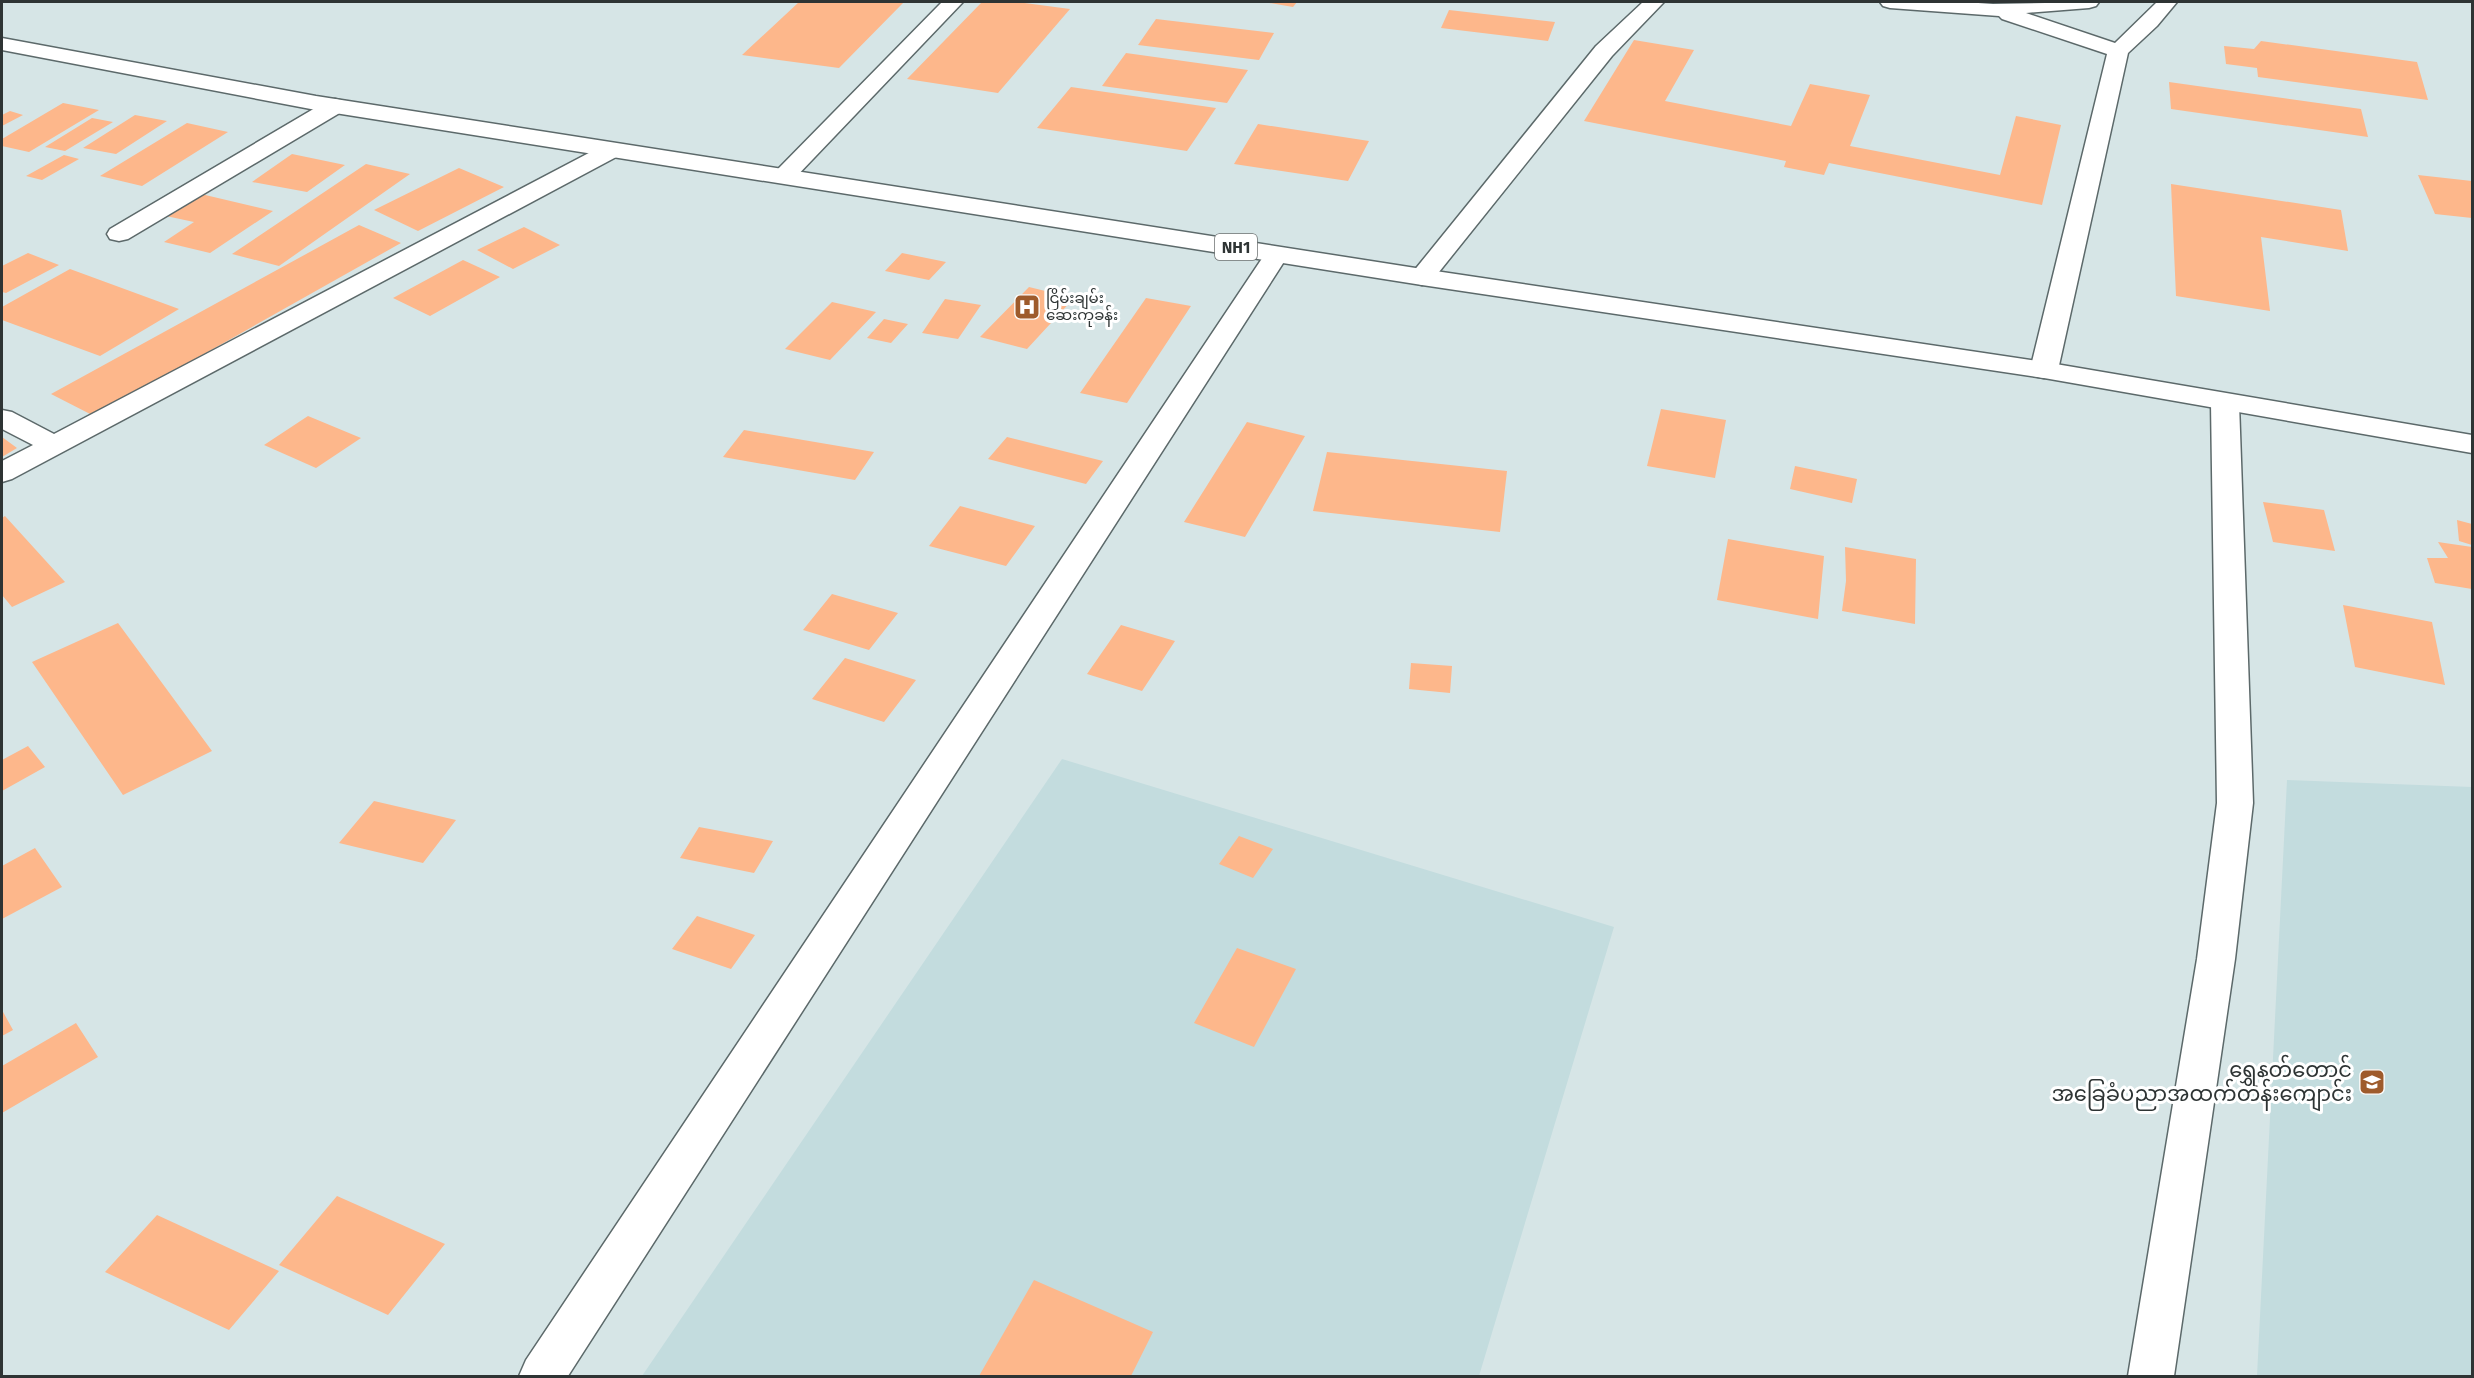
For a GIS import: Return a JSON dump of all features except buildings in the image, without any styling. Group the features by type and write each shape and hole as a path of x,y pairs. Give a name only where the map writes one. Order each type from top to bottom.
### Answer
{"main road":[{"path":"784,176 953,2"},
{"path":"1422,276 1604,51 1654,2"},
{"path":"1890,2 1993,10 2089,2"},
{"path":"2044,370 2118,51 2150,22 2166,2"},
{"path":"1993,10 2075,34 2118,51"},
{"name":"NH1","path":"2,44 335,106 1277,254 2044,370 2225,404 2472,444"},
{"path":"119,234 335,106"},
{"path":"2,472 612,150"},
{"path":"542,1377 1277,254"},
{"path":"2151,1377 2216,959 2235,803 2225,404"},
{"path":"2,418 54,445"}],"shaded area":[{"path":"1062,759 1614,927 1479,1376 642,1376"},
{"name":"ရွှေနတ်တောင် အခြေခံပညာအထက်တန်းကျောင်း","path":"2287,780 2472,787 2472,1376 2257,1376"}],"place":[{"name":"ငြိမ်းချမ်း ဆေးကုခန်း","path":"1027,307"},
{"name":"ရွှေနတ်တောင် အခြေခံပညာအထက်တန်းကျောင်း","path":"2372,1082"}]}
